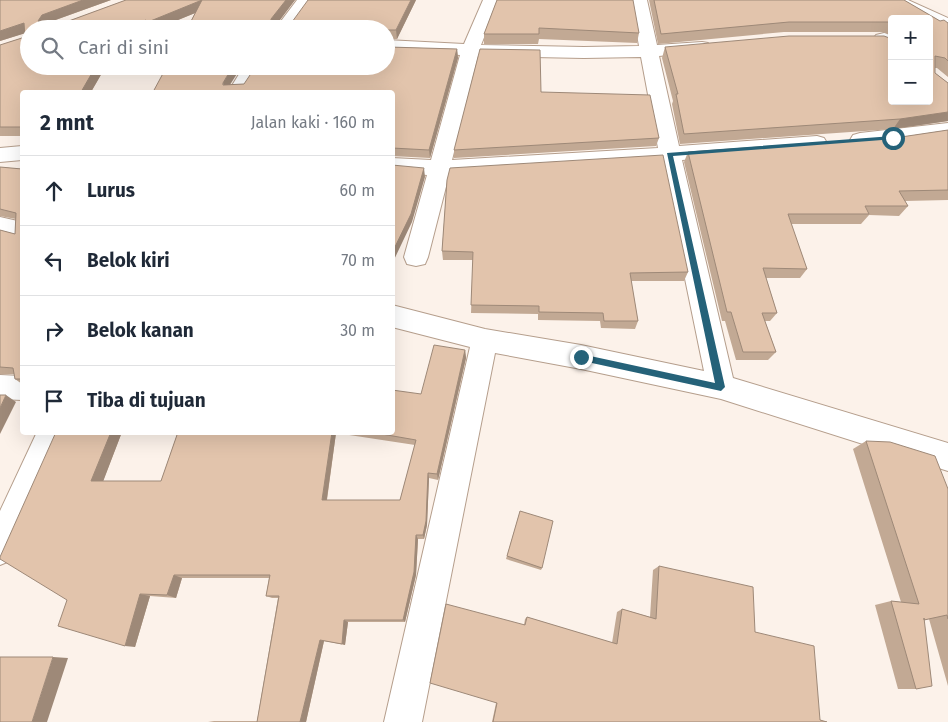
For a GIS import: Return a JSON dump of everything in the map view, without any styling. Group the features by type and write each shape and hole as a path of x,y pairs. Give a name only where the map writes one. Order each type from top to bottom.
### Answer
{"street":[{"path":"291,20 306,0"},
{"path":"416,258 470,50 491,0"},
{"path":"639,0 648,52 721,387"},
{"path":"895,0 940,25"},
{"path":"862,39 888,40"},
{"path":"395,46 470,50 648,52 716,45"},
{"path":"239,90 248,75"},
{"path":"395,165 439,168 670,154 893,138 948,130"},
{"path":"0,155 20,153"},
{"path":"0,226 20,231"},
{"path":"395,317 485,340 581,357 721,387 948,457"},
{"path":"403,722 485,340"},
{"path":"0,387 20,388"},
{"path":"0,548 51,435"}],"building":[{"path":"0,0 83,0 42,15 39,20 20,20 20,24 0,31"},
{"path":"126,0 202,0 153,20 71,20"},
{"path":"202,0 286,0 271,20 192,20"},
{"path":"308,0 411,0 396,30 395,20 293,20"},
{"path":"497,0 633,0 639,33 539,28 539,34 484,34"},
{"path":"654,0 904,0 930,15 888,15 888,22 789,22 661,34"},
{"path":"933,17 948,23 948,61 945,58 935,56 935,73 948,83 948,112 900,119 684,134 676,94 678,94 665,47 789,36 888,38 888,105 933,105"},
{"path":"20,39 20,75 91,75 82,90 20,90 20,127 0,127 0,45"},
{"path":"395,47 457,49 429,150 395,148 395,90 154,90 162,75 228,75 223,85 244,84 250,75 395,75"},
{"path":"480,49 540,50 541,92 650,95 659,138 454,150"},
{"path":"948,130 948,190 899,191 908,206 865,206 869,214 788,214 807,269 763,268 777,313 762,313 776,352 743,352 731,312 727,312 688,152 901,137"},
{"path":"663,155 688,272 630,273 638,321 604,321 603,313 539,312 539,306 471,305 473,252 442,251 447,180 450,168"},
{"path":"395,165 424,168 411,214 395,247"},
{"path":"0,167 20,169 20,379 15,379 13,368 0,367 0,230 15,234 16,213 0,209"},
{"path":"434,345 465,350 437,474 428,473 426,521 423,535 416,535 414,572 403,620 344,620 342,644 320,640 300,722 257,722 279,596 266,596 270,575 174,575 167,595 140,594 125,646 58,626 67,600 0,559 55,435 110,435 91,481 161,481 177,435 332,435 322,500 400,500 416,440 387,435 395,435 395,390 421,394"},
{"path":"0,395 6,395 0,408"},
{"path":"866,441 890,442 935,456 948,489 948,619 947,615 924,620 932,686 916,689 891,601 919,604"},
{"path":"520,511 553,521 542,568 507,556"},
{"path":"659,566 753,587 755,632 814,646 820,720 827,722 493,722 497,703 430,683 446,604 525,625 527,617 617,644 622,609 656,619"},
{"path":"0,657 53,657 32,722 0,722"}],"route":[{"path":"581,357 721,387 670,154 893,138"}]}
